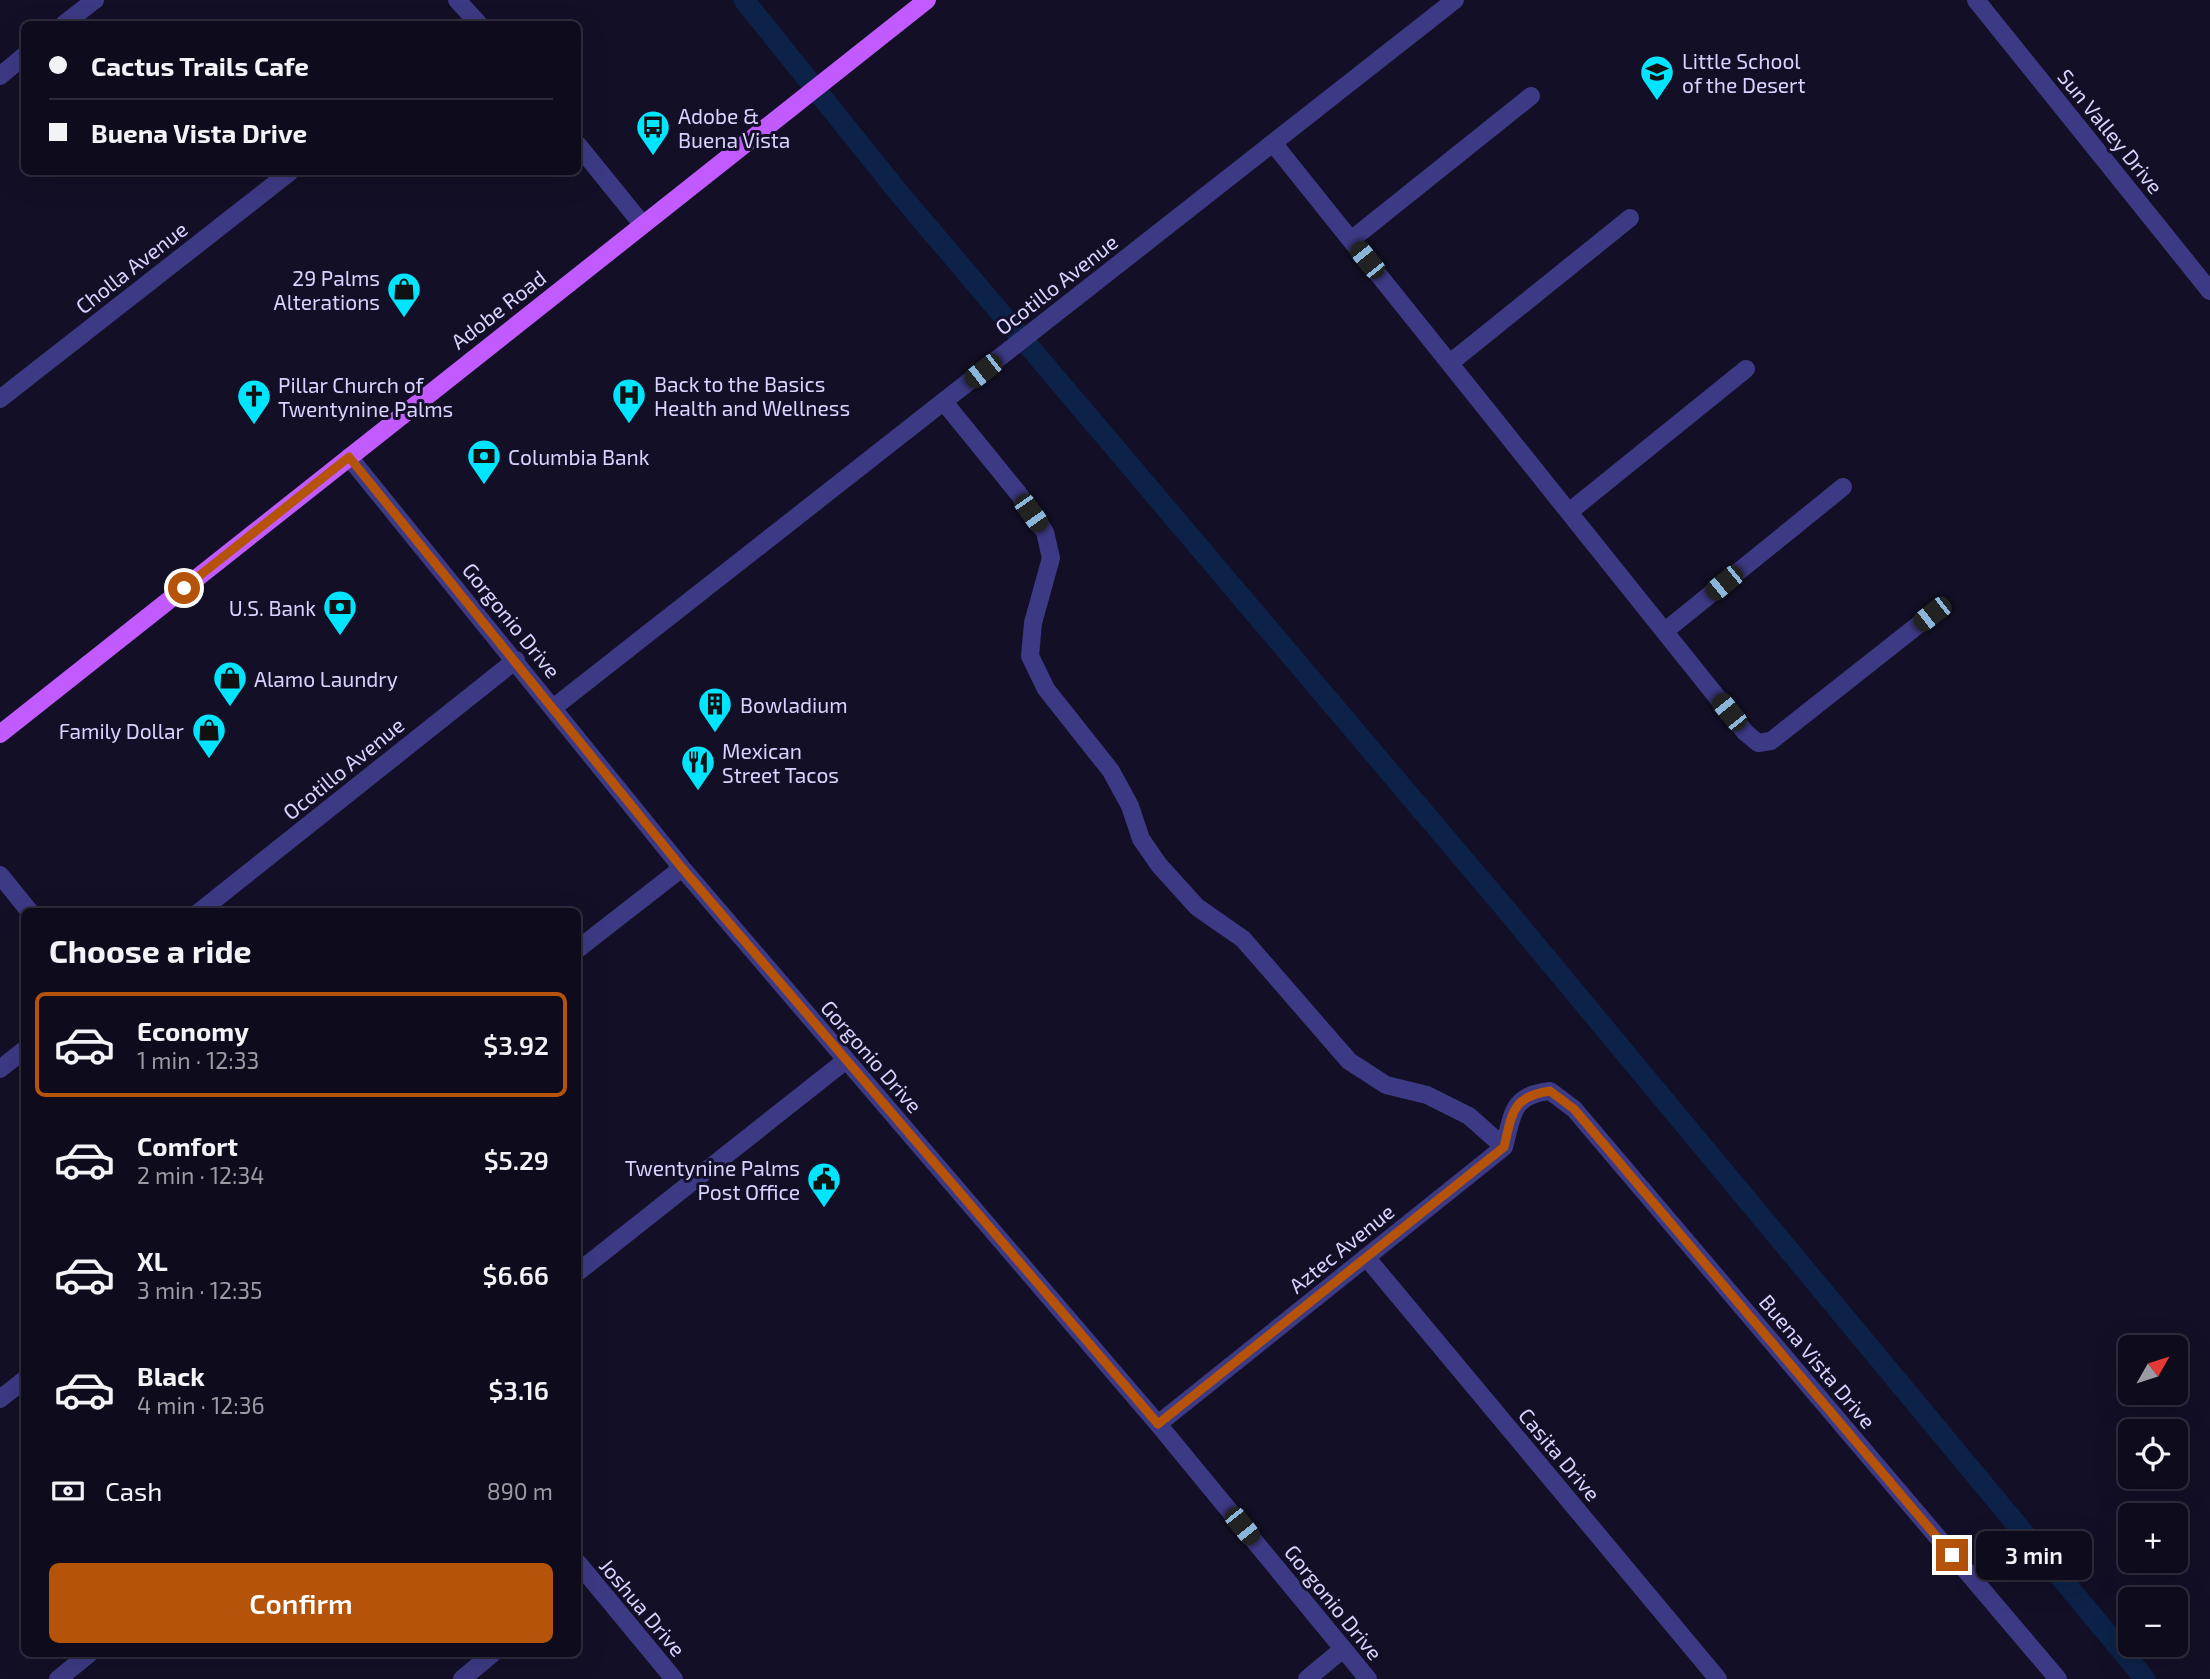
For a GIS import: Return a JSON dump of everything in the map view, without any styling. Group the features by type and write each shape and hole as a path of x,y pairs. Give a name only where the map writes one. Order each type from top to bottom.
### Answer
{"main road":[{"name":"Adobe Road","path":"0,734 927,0"}],"street":[{"path":"68,21 95,0"},
{"path":"457,0 475,21"},
{"name":"Ocotillo Avenue","path":"553,708 1455,0"},
{"name":"Sun Valley Drive","path":"1976,0 2210,291"},
{"path":"0,76 21,58"},
{"path":"1351,240 1531,96"},
{"path":"1273,143 1745,732 1758,743 1771,741 1932,614"},
{"path":"581,149 642,224"},
{"name":"Cholla Avenue","path":"0,398 286,175"},
{"path":"1450,363 1630,218"},
{"path":"1569,512 1746,369"},
{"path":"944,402 1018,493 1045,532 1051,558 1033,623 1030,656 1046,689 1111,771 1130,806 1142,839 1159,865 1197,906 1242,939 1349,1061 1386,1085 1427,1095 1469,1116 1504,1147"},
{"name":"Gorgonio Drive","path":"349,457 682,868 1158,1424 1368,1679"},
{"path":"1665,631 1843,487"},
{"name":"Ocotillo Avenue","path":"204,908 516,660"},
{"path":"581,947 682,868"},
{"path":"0,875 27,908"},
{"path":"0,1069 21,1052"},
{"path":"581,1270 845,1060"},
{"name":"Buena Vista Drive","path":"1504,1147 1514,1108 1532,1093 1550,1091 1574,1109 2058,1679"},
{"name":"Aztec Avenue","path":"1158,1424 1504,1147"},
{"name":"Casita Drive","path":"1366,1257 1718,1679"},
{"path":"0,1399 21,1382"},
{"name":"Joshua Drive","path":"581,1573 674,1679"},
{"path":"1307,1679 1343,1649"},
{"path":"58,1679 85,1657"},
{"path":"462,1679 488,1657"}],"waterway":[{"path":"744,0 899,193 1504,907 2145,1679"}],"place":[{"name":"Little School of the Desert","path":"1657,102"},
{"name":"Adobe & Buena Vista","path":"653,157"},
{"name":"29 Palms Alterations","path":"404,319"},
{"name":"Back to the Basics Health and Wellness","path":"629,425"},
{"name":"Pillar Church of Twentynine Palms","path":"254,426"},
{"name":"Columbia Bank","path":"484,486"},
{"name":"U.S. Bank","path":"340,637"},
{"name":"Alamo Laundry","path":"230,708"},
{"name":"Bowladium","path":"715,734"},
{"name":"Family Dollar","path":"209,760"},
{"name":"Mexican Street Tacos","path":"698,792"},
{"name":"Twentynine Palms Post Office","path":"824,1209"}],"route":[{"path":"184,588 349,457 682,868 1158,1424 1504,1147 1514,1108 1532,1093 1550,1091 1574,1109 1952,1555"}]}
